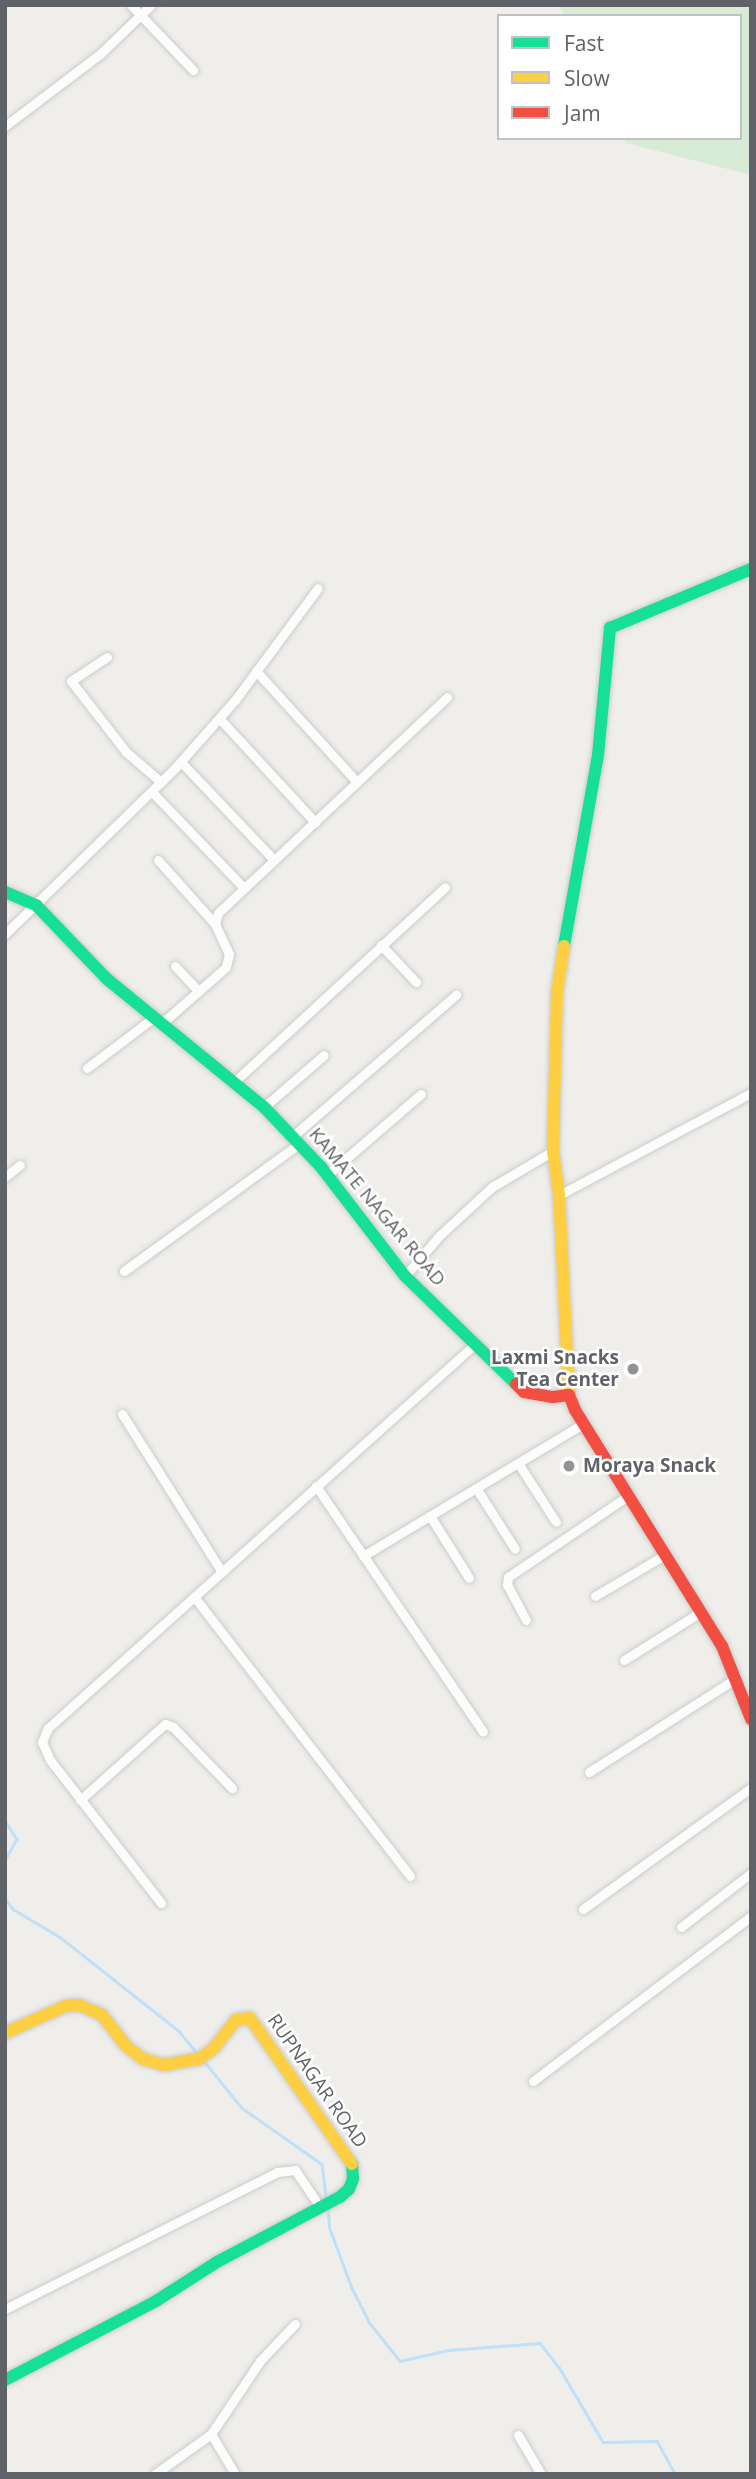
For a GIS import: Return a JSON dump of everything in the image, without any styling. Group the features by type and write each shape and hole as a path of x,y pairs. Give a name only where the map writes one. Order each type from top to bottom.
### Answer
{"street":[{"path":"131,5 193,70"},
{"path":"5,126 100,54 151,5"},
{"path":"751,569 610,628 598,755 583,827 557,993 553,1151 559,1195 569,1395 722,1646 751,1719"},
{"path":"5,934 181,762 219,718 318,588"},
{"path":"107,657 71,681 126,752 161,782"},
{"path":"256,671 358,782"},
{"path":"215,924 218,913 447,697"},
{"path":"219,718 315,821"},
{"path":"181,762 274,860"},
{"path":"152,792 244,888"},
{"path":"87,1068 198,991 228,963 229,954 215,924 158,860"},
{"path":"234,1082 445,887"},
{"name":"KAMATE NAGAR ROAD","path":"5,892 36,905 107,979 264,1107 327,1175 405,1276 524,1392 553,1397 569,1395"},
{"path":"382,945 416,982"},
{"path":"175,966 198,991"},
{"path":"124,1270 296,1140 456,995"},
{"path":"264,1107 324,1055"},
{"path":"559,1195 751,1093"},
{"path":"327,1175 421,1094"},
{"path":"405,1276 439,1236 492,1187 553,1151"},
{"path":"5,1177 20,1166"},
{"path":"161,1903 45,1751 44,1734 474,1345"},
{"path":"122,1414 222,1572"},
{"path":"363,1556 584,1423"},
{"path":"518,1463 556,1522"},
{"path":"316,1486 483,1732"},
{"path":"476,1488 515,1549"},
{"path":"526,1620 508,1585 508,1577 629,1495"},
{"path":"430,1516 469,1577"},
{"path":"595,1597 666,1554"},
{"path":"194,1597 410,1876"},
{"path":"624,1660 702,1611"},
{"path":"589,1772 735,1679"},
{"path":"80,1800 165,1724 173,1727 232,1788"},
{"path":"583,1909 751,1788"},
{"path":"681,1927 751,1873"},
{"path":"533,2081 751,1916"},
{"name":"RUPNAGAR ROAD","path":"5,2033 66,2006 79,2005 102,2015 126,2046 143,2059 164,2065 202,2056 236,2020 250,2018 353,2167 349,2189 333,2201 318,2204 217,2262 156,2301 5,2380"},
{"path":"5,2309 277,2172 295,2171 318,2204"},
{"path":"155,2474 211,2434 260,2361 295,2324"},
{"path":"211,2434 235,2474"},
{"path":"518,2435 541,2474"}],"green space":[{"path":"559,5 751,5 751,175 626,143 625,140 742,140 742,14 563,14"}],"waterway":[{"path":"5,1821 17,1839 5,1861"},
{"path":"5,1898 13,1909 60,1937 179,2031 197,2053"},
{"path":"204,2061 242,2108 322,2164 326,2198"},
{"path":"328,2208 330,2229 352,2288 369,2322 400,2361 449,2350 540,2343 559,2367 603,2442 657,2441 675,2474"}],"traffic: fast":[{"path":"564,946 598,755 610,628 751,569"},
{"path":"5,892 36,905 107,979 264,1107 321,1167 405,1276 516,1384"},
{"path":"5,2380 156,2301 217,2262 340,2197 349,2189 353,2179 352,2164"}],"traffic: slow":[{"path":"564,946 557,993 553,1151 559,1195 569,1395"},
{"path":"5,2033 66,2006 79,2005 102,2015 126,2046 143,2059 164,2065 199,2059 214,2048 236,2020 250,2018 352,2164"}],"traffic: jam":[{"path":"516,1384 524,1392 553,1397 569,1395 575,1410 722,1646 751,1719"}],"place":[{"name":"Laxmi Snacks Tea Center","path":"633,1369"},
{"name":"Moraya Snack","path":"569,1466"}]}
